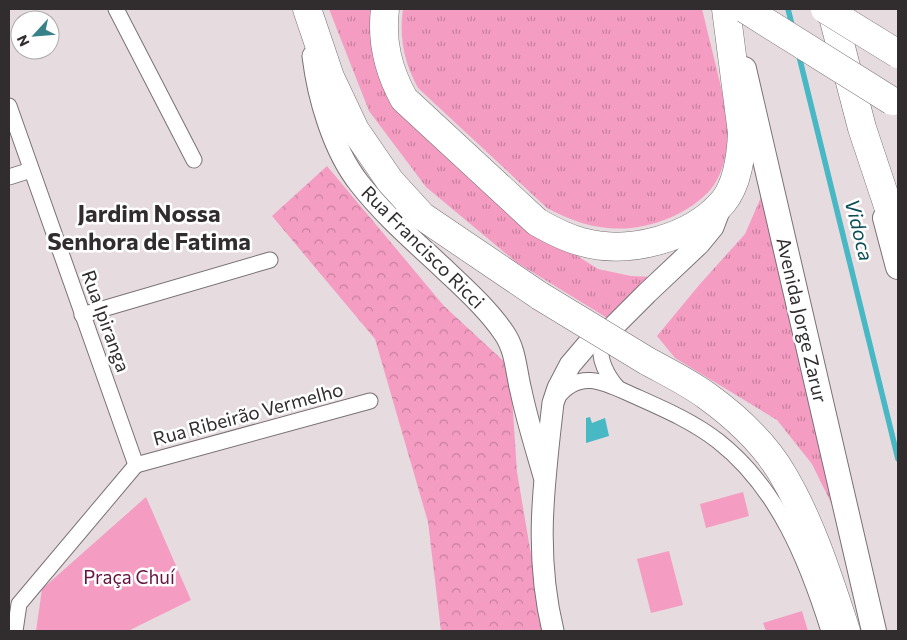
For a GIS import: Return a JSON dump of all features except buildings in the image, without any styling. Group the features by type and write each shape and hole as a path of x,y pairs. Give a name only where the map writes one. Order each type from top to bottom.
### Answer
{"highway":[{"path":"385,9 384,42 388,62 394,81 404,99 537,222 559,234 583,242 608,246 634,246 659,241 682,232 704,218 723,201 732,186 738,168 742,133 726,9"},
{"path":"745,9 895,103"},
{"path":"825,9 898,54"},
{"path":"832,9 862,128 898,236"},
{"path":"840,9 840,40"},
{"path":"308,12 330,77 355,130 390,181 422,216 540,296 712,400 759,442 782,474 801,509 846,631"}],"main road":[{"name":"Avenida Jorge Zarur","path":"730,9 874,631"},
{"path":"862,128 898,267"}],"street":[{"path":"116,9 194,160"},
{"name":"Rua Francisco Ricci","path":"308,12 315,72 324,109 338,148 358,182 385,214 485,308 506,335 517,366 520,390 544,476"},
{"name":"Rua Ipiranga","path":"9,106 136,465"},
{"path":"9,178 31,170"},
{"name":"Rua Francisco Ricci","path":"553,631 542,548 541,515 553,403 558,388 586,345 612,328 699,244 713,227 723,201"},
{"path":"82,315 270,260"},
{"path":"612,328 601,343 602,360 607,375 617,387"},
{"path":"553,403 562,391 574,384 589,380 604,381 682,417 718,441 750,471 776,506 796,545 819,600 829,631"},
{"name":"Rua Ribeirão Vermelho","path":"136,465 370,401"},
{"path":"15,631 19,604 136,465"}],"green space":[{"path":"329,9 379,9 389,82 532,227 598,269 631,276 654,277 612,321 516,262 426,187 369,111"},
{"path":"403,9 702,9 729,128 726,155 718,179 701,199 690,207 650,225 622,229 608,228 584,223 547,208 418,88 409,69 402,40"},
{"path":"327,166 444,306 510,367 517,472 544,631 441,631 428,522 375,339 272,216"},
{"path":"765,188 837,515 812,464 777,420 675,358 657,336 745,234"},
{"path":"743,492 749,516 706,528 700,504"},
{"name":"Praça Chuí","path":"146,497 191,600 128,631 36,631 42,589"},
{"path":"669,551 683,605 651,613 637,559"},
{"path":"802,611 808,631 766,631 763,623"}],"water":[{"path":"590,417 592,423 605,418 609,436 586,443 586,418"}],"waterway":[{"name":"Vidoca","path":"788,9 793,29"},
{"name":"Vidoca","path":"798,52 898,459"}],"district":[{"name":"Jardim Nossa Senhora de Fatima","path":"149,228"}]}
